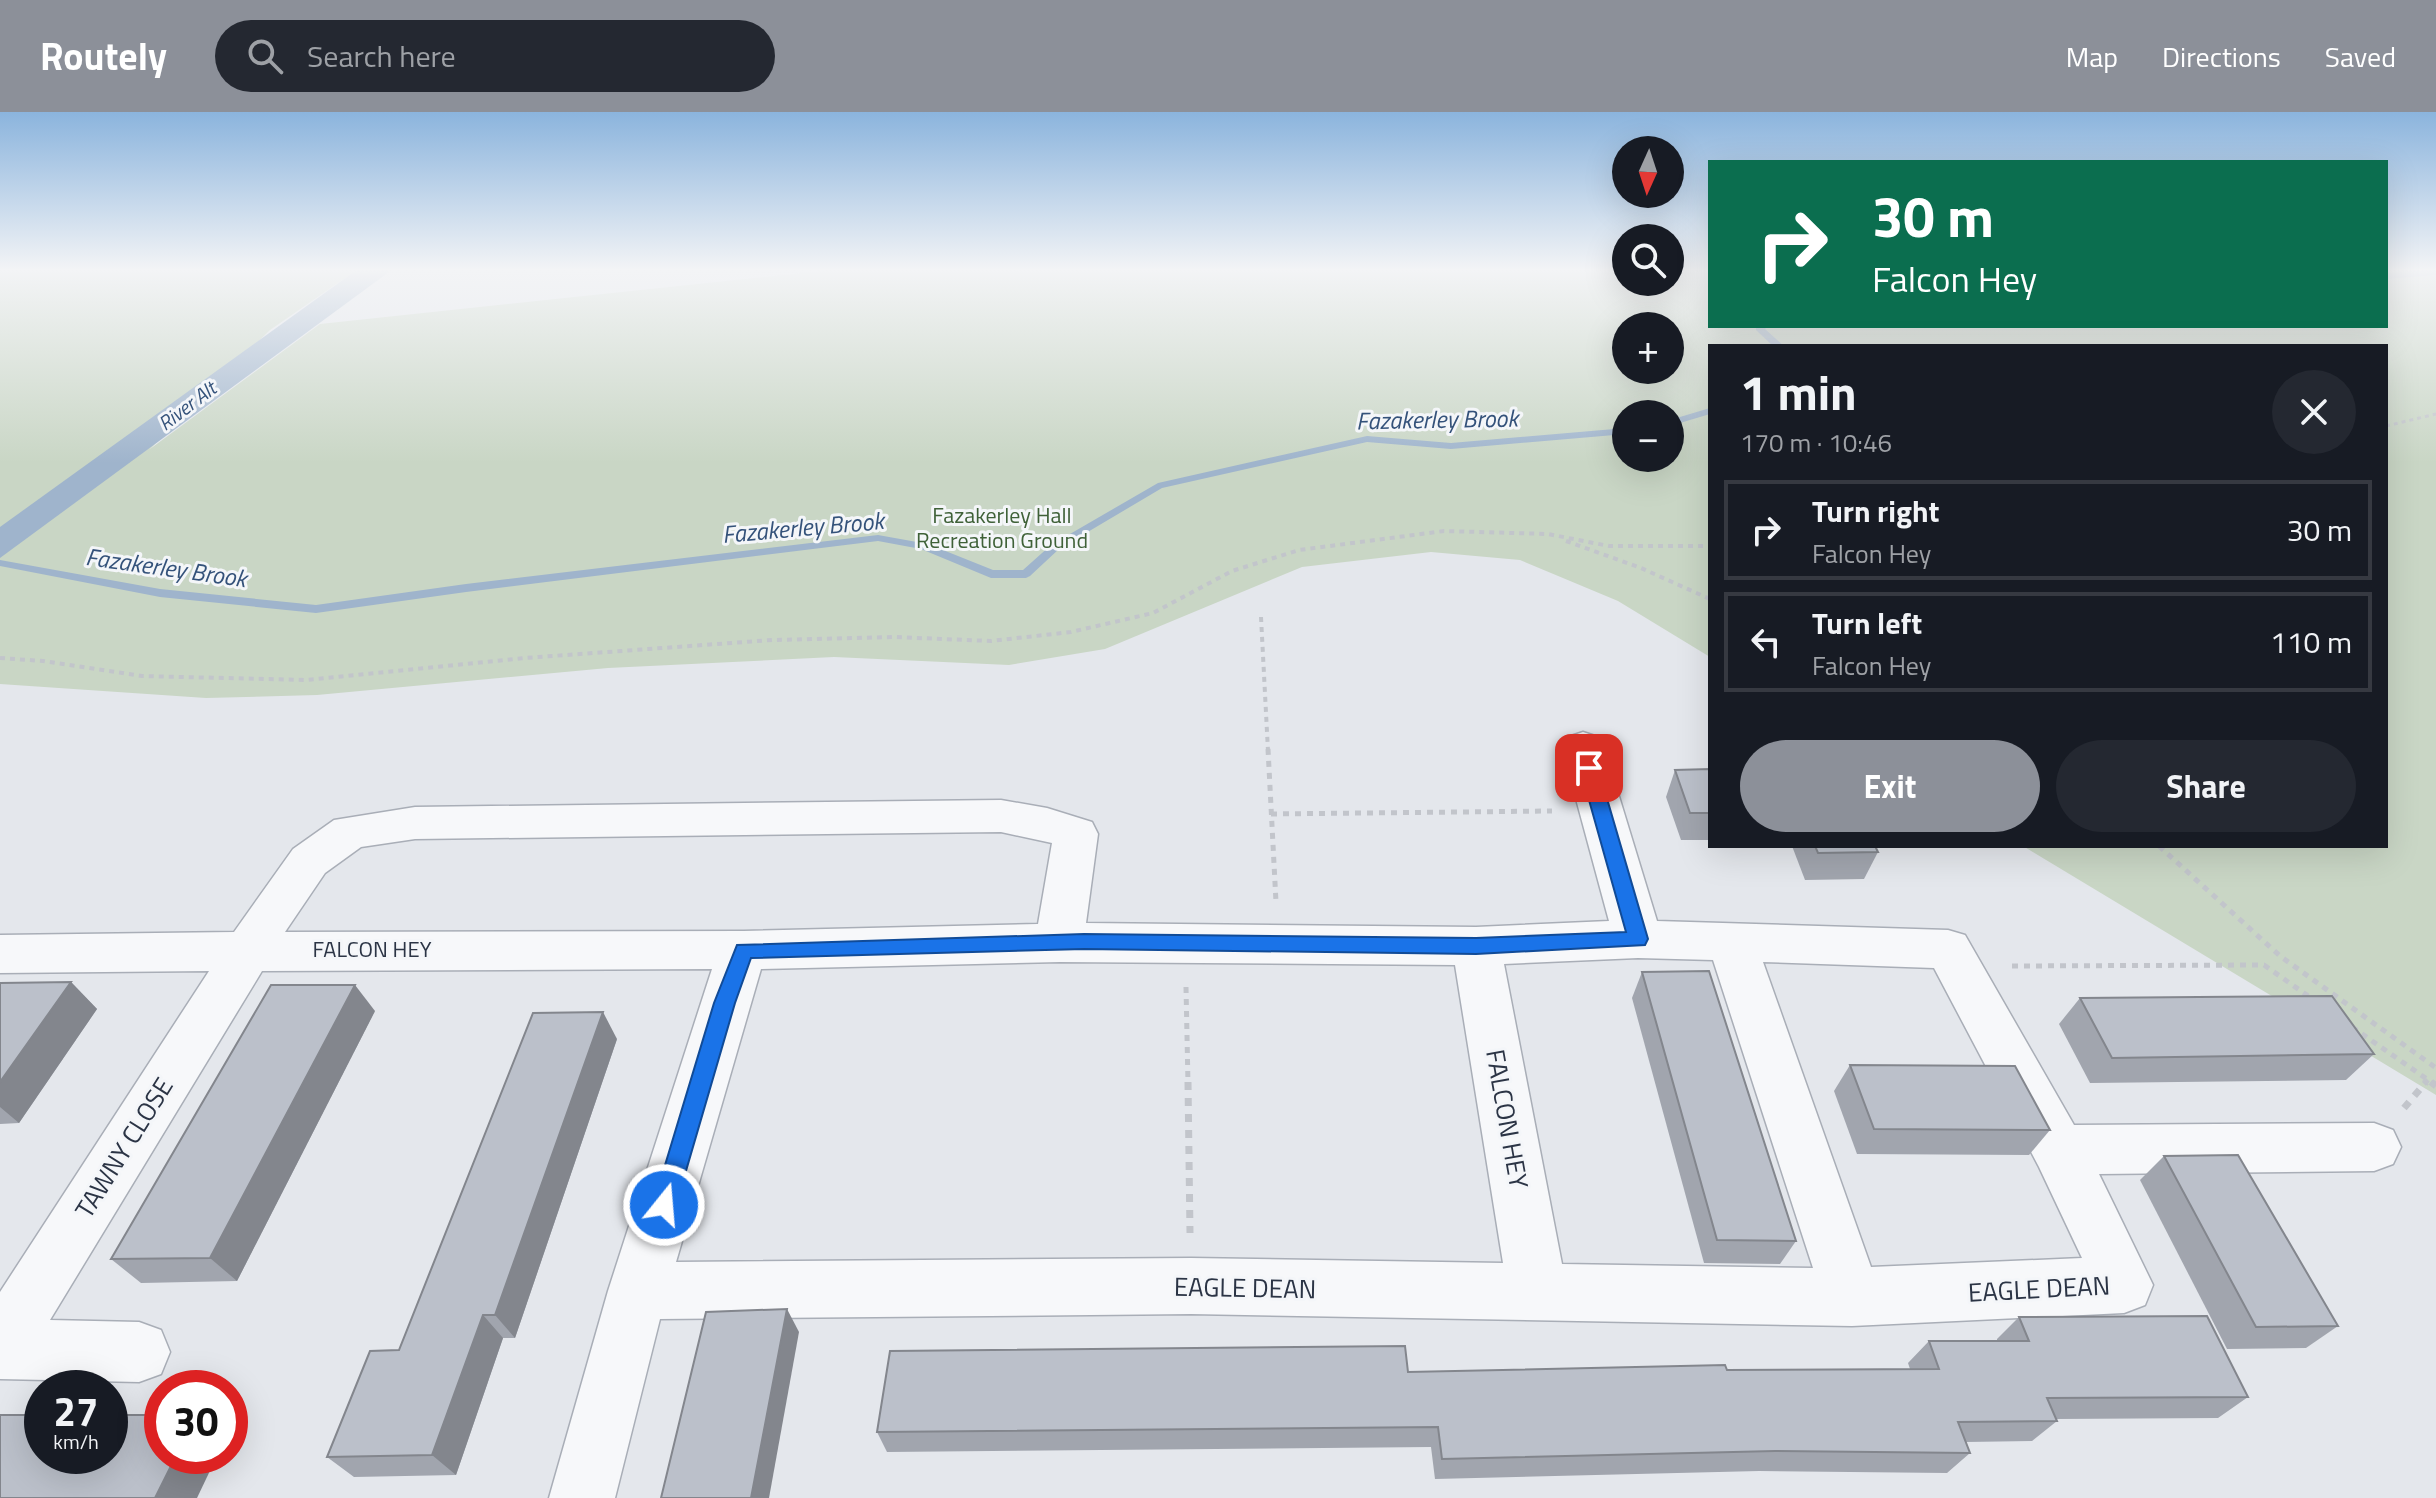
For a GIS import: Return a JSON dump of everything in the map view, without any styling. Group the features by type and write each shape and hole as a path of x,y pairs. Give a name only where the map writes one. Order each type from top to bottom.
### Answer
{"street":[{"path":"1583,747 1638,939"},
{"name":"TAWNY CLOSE","path":"139,1352 7,1326 248,950 309,861 350,832 415,823 1001,816 1047,824 1076,834 1059,943"},
{"name":"FALCON HEY","path":"0,954 248,950 744,950 1186,942 1476,946 1638,939 1954,958"},
{"path":"1732,944 1852,1297"},
{"name":"FALCON HEY","path":"1476,946 1538,1293"},
{"path":"582,1498 638,1291 724,1003 744,950"},
{"name":"EAGLE DEAN","path":"638,1291 1191,1286 1852,1297 2124,1285 2059,1150 1954,958"},
{"path":"2059,1150 2374,1147"}],"path":[{"path":"2388,426 2436,414"},
{"path":"0,658 43,661 142,676 307,680 525,658 772,640 894,637 991,641 1071,632 1153,613 1232,571 1299,550 1444,531 1548,534 1609,546 1708,546"},
{"path":"1548,534 1641,568 1708,598"},
{"path":"1261,617 1278,942"},
{"path":"1271,814 1601,811"},
{"path":"2161,848 2280,956 2436,1068"},
{"path":"1186,942 1191,1286"},
{"path":"1954,958 2264,965 2319,1003"},
{"path":"2343,1021 2436,1086"}],"green space":[{"name":"Fazakerley Hall Recreation Ground","path":"0,334 266,334 150,449 307,334 1612,334 1612,384 1684,384 1684,334 2436,334 2436,1095 2026,848 2388,848 2388,344 1708,344 1708,656 1618,601 1520,560 1431,552 1302,567 1105,649 1009,665 834,657 608,668 317,695 206,698 0,684"}],"water":[{"name":"River Alt","path":"268,334 305,334 0,558 0,527"}],"building":[{"path":"1708,769 1708,813 1690,813 1675,770"},
{"path":"1816,848 1876,848 1878,852 1818,853"},
{"path":"1709,971 1796,1241 1717,1240 1642,972"},
{"path":"71,982 0,1082 0,983"},
{"path":"271,985 355,985 210,1258 111,1259"},
{"path":"2332,996 2374,1054 2112,1058 2080,998"},
{"path":"603,1012 495,1315 483,1315 432,1455 327,1457 370,1351 399,1350 533,1013"},
{"path":"1850,1065 2015,1066 2050,1130 1874,1129"},
{"path":"2238,1155 2338,1326 2256,1327 2164,1156"},
{"path":"787,1309 751,1498 661,1498 706,1312"},
{"path":"2207,1316 2248,1397 2047,1398 2057,1421 1958,1422 1970,1453 1775,1451 1442,1459 1438,1427 877,1432 890,1351 1405,1346 1408,1372 1725,1365 1727,1370 1939,1369 1929,1341 2029,1341 2019,1317"},
{"path":"0,1415 24,1415 24,1474 128,1474 128,1415 144,1415 144,1474 167,1474 155,1498 0,1498"}],"waterway":[{"name":"Fazakerley Brook","path":"1765,334 1777,344"},
{"name":"Fazakerley Brook","path":"1684,419 1708,412"},
{"name":"Fazakerley Brook","path":"0,563 160,593 316,609 878,538 924,546 991,574 1026,574 1055,547 1158,486 1367,439 1451,446 1612,432"}],"route":[{"path":"664,1205 724,1003 744,950 1084,942 1476,946 1638,939 1589,768"}]}
